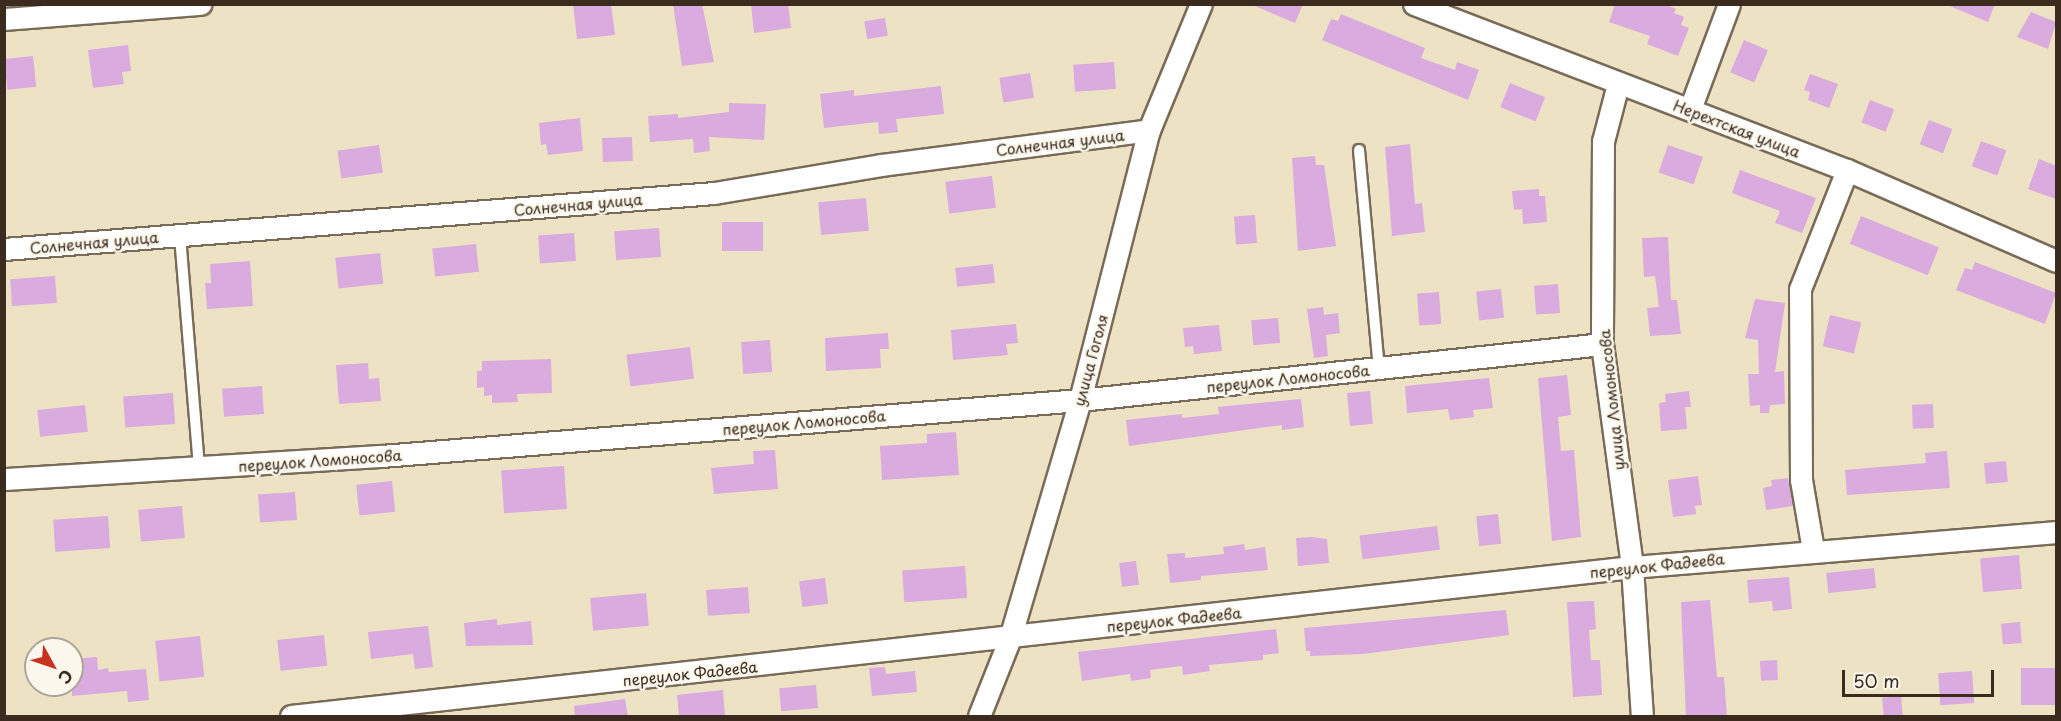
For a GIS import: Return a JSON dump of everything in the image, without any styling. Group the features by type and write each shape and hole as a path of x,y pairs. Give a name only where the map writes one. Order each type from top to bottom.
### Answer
{"street":[{"path":"4,19 200,4"},
{"name":"улица Гоголя","path":"979,717 1010,638 1080,400 1149,130 1201,4"},
{"name":"Нерехтская улица","path":"1414,4 1618,84 1690,109 1848,170 2056,261"},
{"path":"1690,109 1729,4"},
{"name":"улица Ломоносова","path":"1618,84 1603,141 1602,344 1632,567 1642,717"},
{"name":"Солнечная улица","path":"4,249 714,193 881,165 1149,130"},
{"path":"1813,550 1801,480 1800,289 1848,170"},
{"name":"переулок Ломоносова","path":"4,479 199,468 1080,400 1602,344"},
{"name":"переулок Фадеева","path":"291,717 1632,567 1813,550 2056,532"}],"lane":[{"path":"1359,150 1379,368"},
{"path":"180,236 199,468"}],"building":[{"path":"573,4 611,4 615,35 577,39"},
{"path":"673,4 702,4 714,62 682,66"},
{"path":"751,4 788,4 791,28 754,33"},
{"path":"1250,4 1303,4 1295,23"},
{"path":"1615,4 1664,4 1676,9 1674,13 1684,17 1681,25 1689,28 1678,56 1647,44 1650,36 1609,22"},
{"path":"1945,4 1995,4 1988,22"},
{"path":"2031,12 2056,22 2048,49 2017,37"},
{"path":"1341,14 1425,48 1421,58 1455,70 1457,62 1479,70 1468,100 1322,40 1331,19 1338,21"},
{"path":"885,18 888,36 867,39 864,21"},
{"path":"1744,40 1768,50 1754,82 1730,72"},
{"path":"128,45 131,71 122,72 124,84 93,88 88,50"},
{"path":"33,56 36,87 7,90 4,59"},
{"path":"1114,62 1116,89 1075,92 1073,65"},
{"path":"1030,73 1034,98 1003,103 999,78"},
{"path":"1810,74 1838,84 1829,108 1808,100 1810,92 1804,90"},
{"path":"1510,83 1545,97 1535,121 1500,107"},
{"path":"941,86 944,114 896,119 898,132 879,134 878,122 824,128 820,94 854,90 854,96"},
{"path":"1870,100 1894,109 1886,132 1861,122"},
{"path":"729,103 766,104 764,140 709,137 710,151 694,153 693,139 650,142 648,116 678,114 678,118 729,112"},
{"path":"580,118 583,151 548,155 546,144 541,145 539,123"},
{"path":"1929,120 1952,129 1943,153 1920,144"},
{"path":"632,137 633,161 603,162 602,138"},
{"path":"1981,141 2006,150 1997,176 1972,166"},
{"path":"1410,144 1415,204 1422,203 1425,232 1392,236 1385,147"},
{"path":"379,145 383,173 341,179 337,151"},
{"path":"1668,145 1703,157 1694,184 1659,172"},
{"path":"1315,156 1316,165 1324,165 1336,246 1298,251 1292,158"},
{"path":"2039,159 2056,166 2056,199 2028,189"},
{"path":"1740,170 1816,198 1802,233 1775,223 1780,211 1732,193"},
{"path":"992,176 996,208 949,213 945,182"},
{"path":"1539,189 1539,196 1545,196 1547,222 1523,224 1522,209 1514,210 1512,191"},
{"path":"866,198 869,231 821,235 818,202"},
{"path":"1255,215 1257,243 1236,244 1234,216"},
{"path":"1861,216 1939,247 1928,275 1850,244"},
{"path":"722,222 763,222 763,251 722,251"},
{"path":"659,228 661,257 616,260 614,231"},
{"path":"574,233 576,261 540,263 538,236"},
{"path":"1668,237 1671,300 1677,300 1681,334 1650,336 1647,308 1659,307 1655,276 1644,277 1642,238"},
{"path":"476,244 479,272 435,276 432,249"},
{"path":"380,253 383,284 338,289 335,258"},
{"path":"250,261 253,306 207,309 205,283 211,283 210,264"},
{"path":"1975,262 2056,293 2045,324 1956,290 1965,268 1972,270"},
{"path":"993,264 995,283 957,287 955,268"},
{"path":"55,276 57,303 12,306 10,279"},
{"path":"1558,284 1560,313 1536,315 1534,286"},
{"path":"1501,289 1504,318 1479,320 1476,292"},
{"path":"1439,292 1441,324 1419,325 1417,294"},
{"path":"1755,299 1785,303 1775,372 1784,371 1785,404 1770,405 1769,413 1760,413 1760,405 1750,406 1748,374 1759,374 1758,340 1745,338"},
{"path":"1323,307 1324,315 1338,313 1340,333 1326,335 1328,356 1314,358 1307,309"},
{"path":"1830,315 1861,322 1854,353 1823,346"},
{"path":"1278,318 1280,343 1253,345 1251,320"},
{"path":"1016,324 1018,343 1006,344 1008,355 953,360 951,330"},
{"path":"1219,325 1222,351 1194,354 1193,346 1185,347 1183,328"},
{"path":"888,333 889,349 880,349 881,368 826,371 825,338"},
{"path":"770,340 772,372 743,374 741,342"},
{"path":"690,347 694,379 630,387 626,355"},
{"path":"551,359 552,393 517,394 518,402 492,403 492,395 484,396 484,387 477,388 477,371 482,371 482,361"},
{"path":"368,363 369,379 379,378 381,401 339,404 336,365"},
{"path":"1567,375 1571,415 1558,417 1561,451 1574,450 1581,537 1552,541 1538,378"},
{"path":"1489,378 1493,408 1473,410 1474,417 1450,420 1448,409 1407,413 1405,386"},
{"path":"262,386 264,414 224,417 222,389"},
{"path":"1370,391 1373,424 1350,426 1347,393"},
{"path":"1689,391 1691,407 1685,407 1687,429 1661,431 1659,403 1666,402 1665,394"},
{"path":"173,393 175,424 125,427 123,396"},
{"path":"1301,399 1304,427 1282,430 1282,425 1129,446 1126,420 1182,414 1182,418 1219,414 1218,407"},
{"path":"1933,404 1934,428 1913,429 1912,405"},
{"path":"85,405 88,432 40,437 37,410"},
{"path":"956,432 959,475 882,480 880,446 927,443 927,434"},
{"path":"775,450 778,489 714,494 711,468 754,464 753,451"},
{"path":"1947,451 1950,488 1847,495 1845,470 1926,463 1925,453"},
{"path":"2006,461 2008,482 1986,484 1984,463"},
{"path":"564,466 567,509 504,513 501,470"},
{"path":"1698,476 1702,505 1695,506 1696,514 1673,517 1668,480"},
{"path":"1788,478 1793,506 1766,510 1763,488 1772,486 1771,480"},
{"path":"392,481 395,512 359,516 356,485"},
{"path":"295,492 297,520 260,523 258,495"},
{"path":"182,506 185,538 141,542 138,510"},
{"path":"1498,514 1501,544 1479,546 1476,516"},
{"path":"108,516 110,548 55,552 53,520"},
{"path":"1437,526 1440,550 1363,559 1360,536"},
{"path":"1296,538 1327,539 1329,563 1298,566"},
{"path":"1244,544 1245,550 1265,547 1268,570 1201,576 1201,580 1170,583 1167,554 1185,553 1185,558 1224,554 1223,547"},
{"path":"2019,555 2022,589 1983,592 1980,558"},
{"path":"1136,561 1139,585 1122,587 1119,563"},
{"path":"965,566 967,598 904,602 902,570"},
{"path":"1874,568 1876,588 1828,593 1826,573"},
{"path":"1789,577 1792,609 1773,611 1772,601 1749,603 1747,580"},
{"path":"825,578 828,604 802,607 799,581"},
{"path":"748,587 750,613 708,616 706,590"},
{"path":"646,593 649,626 593,631 590,598"},
{"path":"1710,600 1717,677 1724,677 1727,717 1686,717 1681,602"},
{"path":"1594,601 1596,629 1589,630 1591,660 1600,660 1602,695 1573,697 1567,602"},
{"path":"1506,610 1509,635 1363,654 1310,656 1310,651 1306,651 1304,628"},
{"path":"497,619 497,625 531,621 533,645 466,646 464,623"},
{"path":"2020,622 2022,643 2003,645 2001,624"},
{"path":"428,626 433,667 415,669 413,654 371,659 368,632"},
{"path":"1276,629 1279,653 1263,655 1263,660 1209,665 1210,671 1183,675 1182,666 1150,670 1151,678 1131,681 1130,674 1082,681 1078,652"},
{"path":"324,635 327,666 280,671 277,640"},
{"path":"200,636 204,677 160,681 155,641"},
{"path":"97,657 98,670 108,668 109,672 146,669 149,700 128,702 127,691 84,695 84,658"},
{"path":"1777,660 1778,680 1761,681 1760,661"},
{"path":"885,667 886,674 915,671 917,692 872,696 869,668"},
{"path":"2021,668 2056,668 2056,705 2021,705"},
{"path":"1972,671 1974,703 1940,705 1938,673"},
{"path":"816,685 818,708 781,711 779,688"},
{"path":"723,690 725,717 679,717 677,695"},
{"path":"1901,696 1903,716 1884,716 1882,698"},
{"path":"625,699 628,717 575,717 574,706"}]}
